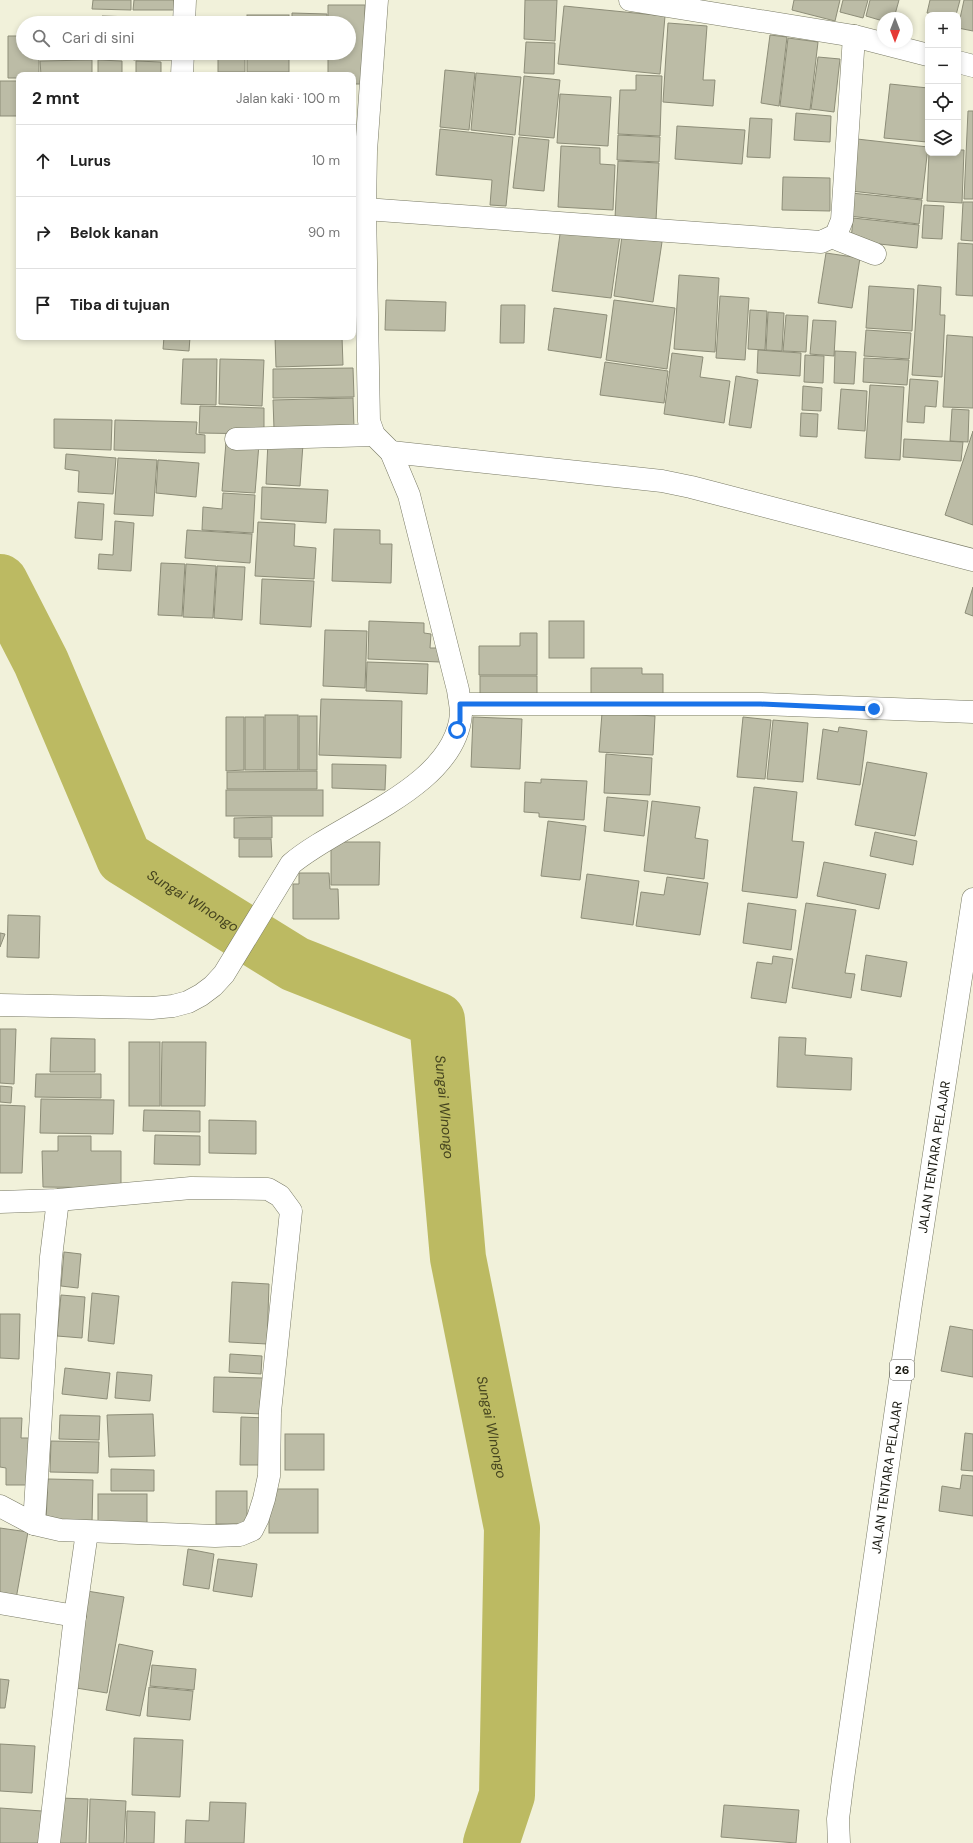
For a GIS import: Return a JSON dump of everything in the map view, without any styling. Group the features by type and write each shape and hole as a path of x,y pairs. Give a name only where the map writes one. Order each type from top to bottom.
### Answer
{"street":[{"path":"184,16 185,0"},
{"path":"0,1005 108,1008 173,1006 188,1002 201,995 224,974 262,909 291,864 305,852 407,792 429,773 451,744 457,730 460,721 460,704 409,495 391,452 374,435 369,421 365,210 359,151 377,0"},
{"path":"630,0 854,36 925,54"},
{"path":"365,210 821,242 836,235 842,220 854,36"},
{"path":"182,72 183,60"},
{"path":"961,63 973,66"},
{"path":"836,235 840,240 875,254"},
{"path":"236,439 374,435"},
{"path":"391,452 662,481 691,487 973,560"},
{"path":"460,704 761,704 973,712"},
{"name":"JALAN TENTARA PELAJAR","path":"839,1843 838,1819 844,1771 911,1304 972,911"},
{"path":"0,1202 58,1200 191,1188 268,1188 280,1196 291,1211 270,1412 269,1476 258,1518 252,1530 240,1535 215,1536 60,1530 34,1524 0,1506"},
{"path":"34,1524 51,1257 58,1200"},
{"path":"50,1843 75,1616 87,1532"},
{"path":"0,1603 75,1616"}],"building":[{"path":"93,0 131,0 131,10 92,9"},
{"path":"134,0 174,0 174,10 133,10"},
{"path":"525,0 557,0 555,41 524,39"},
{"path":"794,0 840,0 835,21 792,10"},
{"path":"843,0 868,0 863,18 840,12"},
{"path":"870,0 899,0 896,12 877,12 877,19 866,16"},
{"path":"930,0 960,0 957,12 927,12"},
{"path":"964,0 973,0 973,31 961,29 961,14"},
{"path":"328,5 365,5 365,84 356,84 356,72 328,72 328,60 356,60 356,16 328,16"},
{"path":"564,6 665,16 660,74 558,64"},
{"path":"292,13 327,14 327,16 292,16"},
{"path":"247,15 289,15 289,16"},
{"path":"668,23 707,26 703,80 715,80 713,106 663,102"},
{"path":"770,35 787,37 779,106 761,103"},
{"path":"8,36 16,36 16,60 39,60 39,72 16,72 16,78 8,78"},
{"path":"788,38 818,42 810,110 780,106"},
{"path":"526,42 555,43 554,74 524,73"},
{"path":"818,57 840,59 834,112 811,109"},
{"path":"92,60 92,72 41,72 40,61"},
{"path":"98,60 122,61 122,72 98,72"},
{"path":"218,60 245,60 245,72 218,72"},
{"path":"247,60 289,60 289,72 247,72"},
{"path":"136,61 161,62 161,72 136,72"},
{"path":"445,70 475,73 469,130 440,127"},
{"path":"476,73 521,77 515,135 471,130"},
{"path":"636,75 662,76 660,136 618,134 620,90 636,90"},
{"path":"524,76 560,80 554,138 519,135"},
{"path":"0,81 16,81 16,116 0,116"},
{"path":"890,84 925,88 925,142 884,138"},
{"path":"560,94 611,97 608,146 557,143"},
{"path":"968,111 973,111 973,199 964,199"},
{"path":"796,113 831,116 830,142 794,140"},
{"path":"750,118 772,119 770,158 747,157"},
{"path":"677,126 745,130 742,164 675,159"},
{"path":"440,129 513,137 506,206 490,205 492,180 436,175"},
{"path":"618,135 660,137 659,162 617,160"},
{"path":"519,137 549,140 544,191 513,188"},
{"path":"857,139 925,147 925,156 927,156 922,199 851,191"},
{"path":"561,146 600,148 600,164 615,165 613,210 558,207"},
{"path":"961,150 964,150 962,203 927,201 929,156 961,156"},
{"path":"618,161 659,163 656,220 615,218"},
{"path":"783,177 830,178 830,211 782,210"},
{"path":"851,193 922,200 919,224 849,216"},
{"path":"963,202 973,202 973,241 961,240"},
{"path":"924,205 944,206 942,239 922,238"},
{"path":"853,218 919,225 917,248 851,241"},
{"path":"561,227 620,235 611,298 552,291"},
{"path":"622,236 662,242 653,302 614,296"},
{"path":"958,243 973,244 973,296 956,295"},
{"path":"826,253 860,258 852,308 818,303"},
{"path":"679,275 719,278 715,352 674,349"},
{"path":"918,285 941,287 940,315 945,315 942,377 912,375"},
{"path":"869,286 914,289 912,331 866,328"},
{"path":"720,296 749,298 745,360 716,358"},
{"path":"386,300 446,302 445,331 385,330"},
{"path":"614,300 675,308 667,369 606,360"},
{"path":"501,305 525,305 524,343 500,343"},
{"path":"554,308 607,315 601,358 548,350"},
{"path":"750,310 767,311 765,350 748,349"},
{"path":"768,312 784,313 782,351 766,350"},
{"path":"786,315 808,316 806,352 783,351"},
{"path":"813,320 836,321 834,356 810,354"},
{"path":"866,330 911,333 909,359 864,356"},
{"path":"947,335 973,337 973,408 943,407"},
{"path":"164,340 190,340 189,351 163,349"},
{"path":"275,340 342,340 343,365 276,367"},
{"path":"758,350 801,353 800,376 757,373"},
{"path":"835,351 856,352 854,384 834,383"},
{"path":"672,353 703,357 700,377 730,381 724,423 664,414"},
{"path":"805,355 824,356 823,383 804,382"},
{"path":"864,358 909,360 907,385 863,382"},
{"path":"183,359 217,359 216,405 181,404"},
{"path":"220,359 264,360 262,406 219,404"},
{"path":"605,362 668,371 664,403 600,395"},
{"path":"353,368 354,397 273,398 273,369"},
{"path":"736,376 758,380 751,428 729,425"},
{"path":"910,379 938,381 936,407 925,406 924,423 907,422"},
{"path":"870,385 904,387 900,460 865,458"},
{"path":"803,386 822,388 821,411 802,410"},
{"path":"841,389 867,391 865,431 838,429"},
{"path":"353,398 354,428 274,429 273,400"},
{"path":"200,406 264,408 264,434 199,433"},
{"path":"952,409 969,410 968,442 950,441"},
{"path":"801,413 818,414 817,437 800,436"},
{"path":"54,419 112,420 111,450 54,448"},
{"path":"115,420 197,422 196,434 205,435 205,453 114,450"},
{"path":"973,431 973,525 945,515"},
{"path":"904,439 963,442 961,461 903,457"},
{"path":"268,441 303,444 300,486 266,484"},
{"path":"226,442 259,444 255,493 222,491"},
{"path":"66,454 116,458 113,494 78,492 79,471 65,469"},
{"path":"118,458 157,460 153,516 114,514"},
{"path":"158,460 199,463 196,497 156,493"},
{"path":"262,487 328,490 326,523 261,519"},
{"path":"223,493 255,495 253,533 202,530 203,507 222,509"},
{"path":"78,502 104,504 102,540 75,538"},
{"path":"115,521 134,523 131,571 98,569 99,554 113,555"},
{"path":"258,522 295,524 294,546 316,548 314,579 255,576"},
{"path":"334,529 380,530 380,544 392,544 391,583 332,581"},
{"path":"187,530 252,534 250,563 185,558"},
{"path":"161,563 185,564 182,616 158,615"},
{"path":"186,564 216,566 213,618 183,617"},
{"path":"217,566 245,567 242,620 214,618"},
{"path":"262,579 314,581 311,627 260,624"},
{"path":"973,587 973,616 965,613"},
{"path":"369,621 424,623 424,633 431,634 430,648 440,648 440,662 368,659"},
{"path":"549,621 584,621 584,658 549,658"},
{"path":"325,630 367,631 365,688 323,686"},
{"path":"520,633 537,633 537,675 479,675 479,646 520,646"},
{"path":"367,662 428,664 427,694 366,691"},
{"path":"591,668 642,668 642,674 663,674 663,700 591,701"},
{"path":"480,676 537,676 537,694 480,694"},
{"path":"321,699 402,701 401,758 319,755"},
{"path":"602,713 655,716 653,755 599,752"},
{"path":"265,715 298,715 298,770 265,770"},
{"path":"299,716 317,716 317,770 299,770"},
{"path":"226,717 244,717 244,770 226,771"},
{"path":"245,717 264,717 264,770 245,770"},
{"path":"473,717 522,719 520,769 471,767"},
{"path":"743,717 771,720 765,779 737,777"},
{"path":"773,720 808,723 803,782 767,779"},
{"path":"839,727 867,731 860,785 817,779 823,729 838,732"},
{"path":"606,754 652,758 650,795 604,793"},
{"path":"867,762 927,773 915,836 855,825"},
{"path":"332,764 386,765 385,790 332,788"},
{"path":"317,771 317,789 227,789 227,772"},
{"path":"541,779 587,781 584,820 539,817 539,813 524,812 525,782 541,783"},
{"path":"754,787 797,792 792,841 804,842 797,898 742,891"},
{"path":"226,790 323,790 323,816 226,816"},
{"path":"607,797 648,801 644,836 604,831"},
{"path":"652,801 700,807 695,838 708,840 704,879 644,871"},
{"path":"272,817 272,838 234,838 234,818"},
{"path":"548,821 586,826 580,880 541,876"},
{"path":"875,832 917,841 913,865 870,856"},
{"path":"239,839 271,839 272,857 239,857"},
{"path":"331,842 380,842 379,885 331,885"},
{"path":"824,862 886,874 879,909 817,896"},
{"path":"299,873 329,873 330,889 338,889 339,919 293,919 293,884 299,884"},
{"path":"587,874 639,881 633,925 581,918"},
{"path":"667,877 708,883 700,935 636,926 641,892 664,895"},
{"path":"748,903 796,910 791,950 743,943"},
{"path":"806,903 856,910 845,973 855,974 851,998 792,988"},
{"path":"8,915 40,916 39,958 7,957"},
{"path":"0,933 5,934 0,947"},
{"path":"866,955 907,962 901,997 861,990"},
{"path":"773,956 793,959 786,1003 751,998 757,962 772,964"},
{"path":"0,1029 16,1029 14,1084 0,1083"},
{"path":"779,1037 806,1038 805,1055 852,1058 851,1090 777,1087"},
{"path":"51,1038 95,1039 95,1072 50,1072"},
{"path":"129,1042 160,1042 160,1106 129,1106"},
{"path":"162,1042 206,1042 205,1106 161,1106"},
{"path":"36,1074 101,1074 101,1098 35,1097"},
{"path":"0,1086 12,1087 11,1103 0,1102"},
{"path":"41,1099 114,1100 113,1134 40,1133"},
{"path":"0,1105 25,1106 22,1173 0,1173"},
{"path":"144,1110 200,1111 200,1132 143,1131"},
{"path":"209,1120 256,1121 256,1154 209,1153"},
{"path":"155,1135 200,1136 200,1165 154,1164"},
{"path":"58,1136 91,1136 91,1151 121,1151 121,1188 43,1187 42,1151 58,1151"},
{"path":"64,1252 81,1254 78,1288 61,1286"},
{"path":"232,1282 269,1284 267,1344 229,1342"},
{"path":"92,1293 119,1296 114,1344 88,1341"},
{"path":"61,1295 85,1297 82,1338 57,1336"},
{"path":"0,1314 20,1314 19,1359 0,1358"},
{"path":"950,1326 973,1330 973,1377 941,1371"},
{"path":"230,1354 262,1356 261,1374 229,1372"},
{"path":"65,1368 110,1373 107,1399 62,1394"},
{"path":"117,1372 152,1375 150,1401 115,1398"},
{"path":"214,1377 263,1378 262,1414 213,1412"},
{"path":"153,1414 155,1456 109,1457 107,1415"},
{"path":"60,1415 100,1416 99,1440 59,1439"},
{"path":"241,1417 267,1418 266,1465 240,1465"},
{"path":"0,1418 22,1418 21,1438 36,1438 34,1485 6,1485 6,1468 0,1467"},
{"path":"965,1433 973,1434 973,1471 961,1470"},
{"path":"285,1434 324,1434 324,1470 285,1470"},
{"path":"51,1441 99,1442 98,1473 50,1472"},
{"path":"111,1469 154,1470 154,1491 111,1491"},
{"path":"962,1475 973,1476 973,1516 939,1511 942,1486 960,1489"},
{"path":"48,1479 93,1480 92,1523 46,1521"},
{"path":"269,1489 318,1489 318,1533 269,1533"},
{"path":"216,1491 247,1491 247,1524 216,1524"},
{"path":"98,1494 147,1494 147,1527 98,1527"},
{"path":"0,1528 28,1532 16,1599 0,1597"},
{"path":"188,1549 214,1554 209,1589 183,1585"},
{"path":"218,1559 257,1564 252,1597 213,1591"},
{"path":"87,1591 124,1597 107,1693 70,1687"},
{"path":"119,1644 153,1651 140,1716 106,1710"},
{"path":"152,1665 196,1669 194,1690 150,1686"},
{"path":"0,1679 9,1680 5,1708 0,1708"},
{"path":"149,1687 193,1691 190,1720 147,1716"},
{"path":"134,1738 183,1740 180,1797 132,1795"},
{"path":"0,1744 35,1746 32,1793 0,1791"},
{"path":"59,1798 88,1799 86,1843 57,1843"},
{"path":"90,1799 126,1801 124,1843 89,1843"},
{"path":"210,1802 246,1803 244,1843 185,1843 186,1820 209,1821"},
{"path":"724,1805 799,1810 796,1843 721,1837"},
{"path":"0,1808 42,1811 39,1843 0,1843"},
{"path":"127,1811 155,1812 154,1843 126,1843"}],"waterway":[{"name":"Sungai WInongo","path":"0,582 41,662 124,858 295,964 437,1020 458,1258 512,1528 507,1795 491,1843"}],"route":[{"path":"457,730 460,721 460,704 761,704 874,709"}]}
